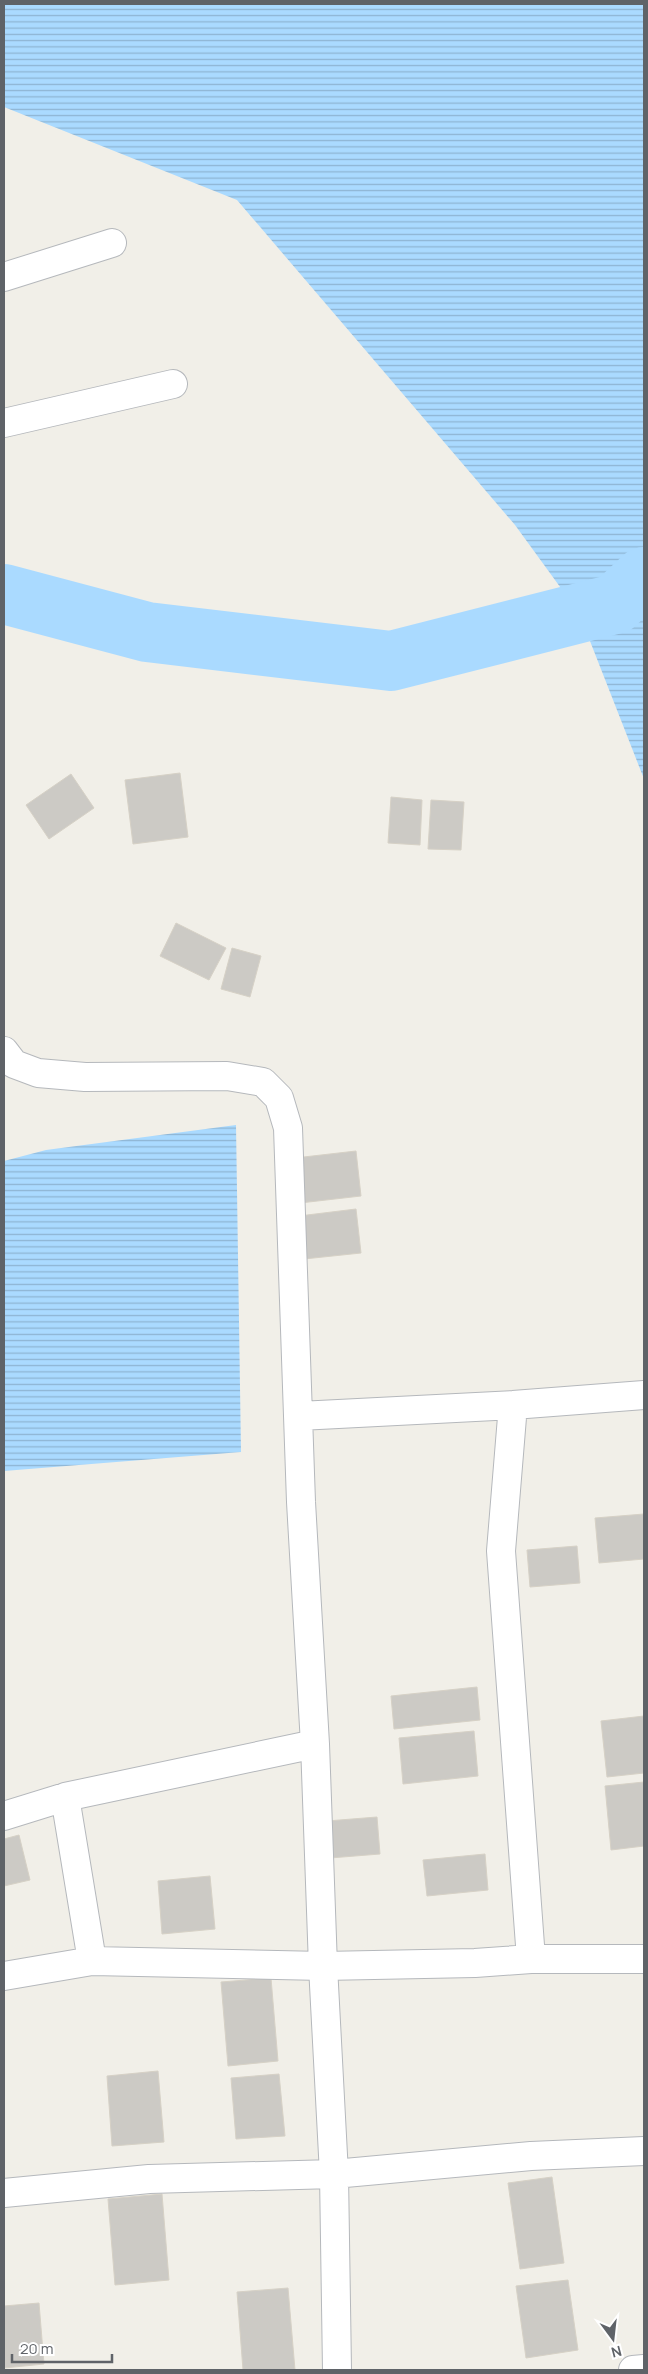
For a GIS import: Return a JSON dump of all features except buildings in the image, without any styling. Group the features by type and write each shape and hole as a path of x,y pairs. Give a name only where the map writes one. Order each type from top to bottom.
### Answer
{"street":[{"path":"4,277 112,243"},
{"path":"4,423 173,384"},
{"path":"4,1052 14,1064 38,1073 85,1077 227,1076 263,1082 279,1098 288,1128 301,1502 315,1744 323,1966 334,2174 337,2370"},
{"path":"299,1416 513,1405 644,1395"},
{"path":"513,1405 501,1551 531,1959"},
{"path":"4,1816 65,1797 315,1744"},
{"path":"65,1797 92,1961"},
{"path":"4,1976 92,1961 323,1966 475,1963 531,1959 644,1959"},
{"path":"4,2193 149,2180 334,2174 531,2156 644,2151"},
{"path":"633,2370 644,2369"}],"water":[{"path":"4,4 644,4 644,779 579,613 515,525 237,200 4,107"},
{"path":"236,1125 241,1452 4,1471 4,1161 46,1150"}],"waterway":[{"path":"4,594 147,632 391,661 615,604 644,577"}]}
